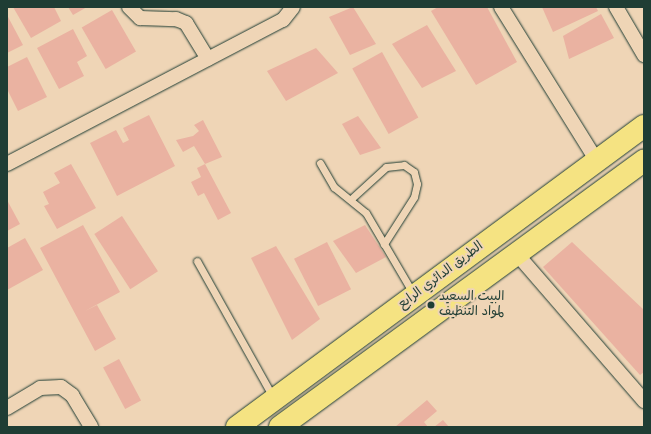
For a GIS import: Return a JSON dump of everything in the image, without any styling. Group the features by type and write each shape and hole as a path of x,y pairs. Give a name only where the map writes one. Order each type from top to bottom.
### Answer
{"main road":[{"name":"الطريق الدائري الرابع","path":"237,427 644,126"},
{"name":"الطريق الدائري الرابع","path":"280,427 516,253 644,161"}],"street":[{"path":"129,7 140,18 176,19 186,23 208,59"},
{"path":"7,164 283,20 293,7"},
{"path":"501,7 597,161"},
{"path":"616,7 644,55"},
{"path":"516,253 644,401"},
{"path":"7,408 40,388 61,387 72,394 91,427"}],"lane":[{"path":"320,163 334,187 351,199 366,213 415,296"},
{"path":"351,199 386,167 404,165 414,172 417,184 414,198 384,244"},
{"path":"197,261 274,400"}],"building":[{"path":"13,7 54,7 61,21 31,38"},
{"path":"68,7 87,7 73,15"},
{"path":"353,7 376,44 350,55 329,17"},
{"path":"438,7 487,7 517,62 476,85 431,11"},
{"path":"542,7 596,7 598,11 553,32"},
{"path":"112,10 136,52 106,69 82,28"},
{"path":"601,14 614,38 569,59 563,36"},
{"path":"7,15 23,45 7,53"},
{"path":"427,25 456,71 422,88 392,44"},
{"path":"73,29 87,56 77,62 84,76 59,89 37,48"},
{"path":"316,48 338,73 286,101 267,71"},
{"path":"382,52 418,118 389,134 352,68"},
{"path":"27,57 47,97 18,111 7,89 7,67"},
{"path":"149,115 175,166 117,196 90,143 116,130 123,143 129,140 123,128"},
{"path":"358,116 381,148 360,155 342,124"},
{"path":"203,120 222,157 205,164 194,146 183,152 176,140 193,136 199,131 194,125"},
{"path":"71,164 96,208 57,229 44,206 49,204 43,192 60,183 54,173"},
{"path":"205,164 231,213 218,220 204,193 198,196 191,182 201,177 197,168"},
{"path":"7,200 20,224 7,231"},
{"path":"122,216 158,271 130,289 94,234"},
{"path":"83,225 120,292 85,311 97,305 116,339 95,351 40,248"},
{"path":"365,225 386,257 356,273 333,241"},
{"path":"25,238 43,270 7,290 7,248"},
{"path":"327,242 351,289 318,306 294,259"},
{"path":"572,242 644,310 644,372 640,375 543,267"},
{"path":"276,246 320,319 292,340 251,258"},
{"path":"119,359 141,400 125,409 103,367"},
{"path":"427,400 437,411 424,422 428,427 395,427"},
{"path":"443,420 449,427 434,427"}],"place":[{"name":"البيت السعيد لمواد التنظيف","path":"431,305"}]}
